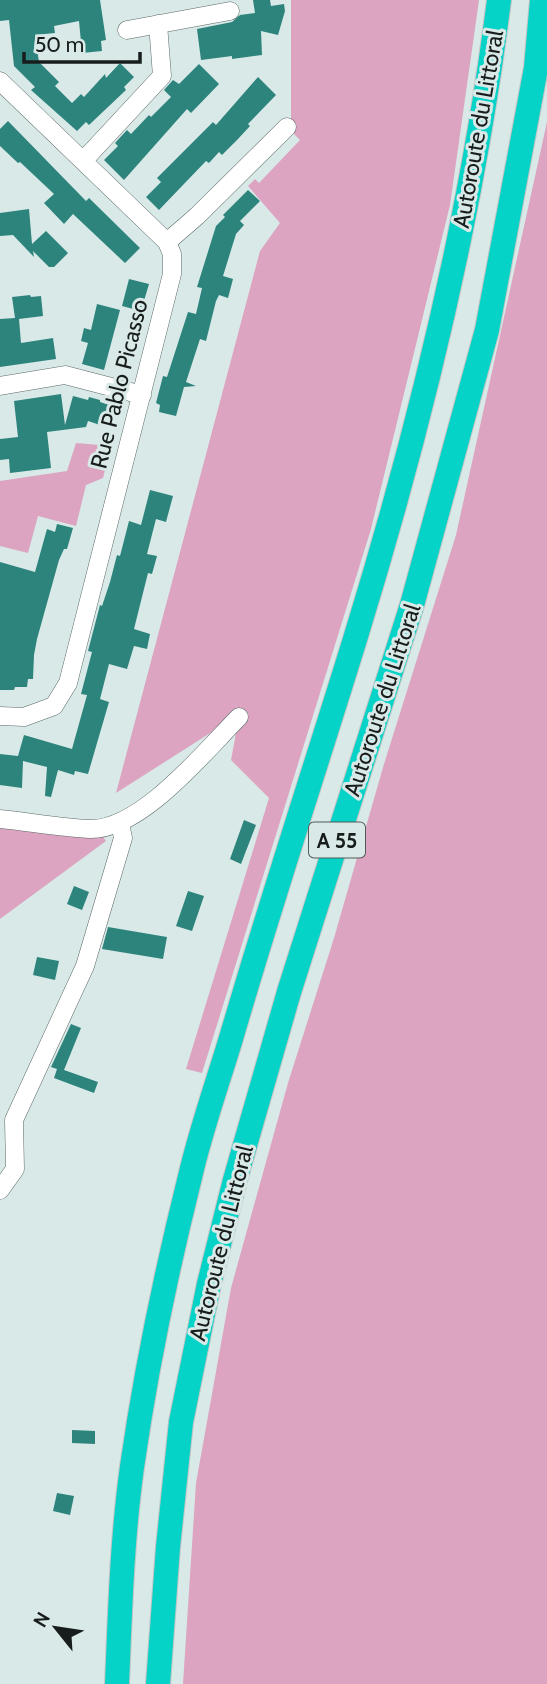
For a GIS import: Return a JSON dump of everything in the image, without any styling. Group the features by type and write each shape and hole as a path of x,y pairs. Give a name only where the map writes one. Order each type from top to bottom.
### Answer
{"highway":[{"name":"Autoroute du Littoral","path":"117,1684 121,1585 132,1471 155,1334 188,1186 248,979 402,479 440,327 478,152 499,0"},
{"name":"Autoroute du Littoral","path":"158,1684 181,1422 209,1283 234,1180 289,992 412,605 487,330 536,68 542,0"}],"street":[{"path":"127,30 230,11"},
{"path":"83,161 162,76 158,24"},
{"path":"0,81 167,242 287,127"},
{"name":"Rue Pablo Picasso","path":"0,716 24,717 54,706 68,683 172,274 172,254 167,242"},
{"path":"0,386 65,375 142,395"},
{"path":"0,819 93,829 120,823 166,792 239,717"},
{"path":"0,1189 15,1169 14,1119 85,966 123,838 120,823"}],"shaded area":[{"path":"291,0 479,0 450,205 371,529 202,1073 186,1069 269,798 231,760 236,733 226,723 116,793 260,251 280,223 248,186 255,179 259,183 300,140 291,131"},
{"path":"547,122 547,1684 183,1684 196,1483 231,1288 288,1083 456,535"},
{"path":"76,443 111,446 103,478 86,485 76,526 38,516 28,553 0,546 0,481 67,471"},
{"path":"0,826 101,834 106,841 0,919"}],"building":[{"path":"0,0 100,0 106,40 101,41 102,51 82,53 79,21 54,26 55,33 35,35 39,62 59,82 55,86 72,103 81,94 84,97 105,74 106,78 120,63 134,77 124,87 126,90 89,125 86,122 77,131 31,90 35,87 14,66 9,20 0,21"},
{"path":"253,0 270,0 271,6 284,4 285,11 278,35 261,31 262,55 201,60 197,29 232,22 240,15 255,13"},
{"path":"199,64 219,84 191,113 187,109 124,180 104,160 118,146 115,143 127,130 131,134 171,97 164,90 173,80 179,84"},
{"path":"258,77 276,95 222,155 219,152 209,163 206,161 159,210 146,197 161,182 157,178 213,122 216,125"},
{"path":"8,121 86,201 89,198 140,248 125,263 73,214 64,224 44,203 54,194 0,146 0,129"},
{"path":"248,190 260,201 240,221 244,225 236,234 223,276 233,279 228,298 219,295 216,301 206,341 200,339 186,382 196,386 184,387 176,416 159,412 160,405 156,403 163,376 167,377 188,312 196,314 202,288 197,287 216,226"},
{"path":"29,209 32,244 46,231 68,253 54,267 49,267 33,251 34,257 13,235 0,236 0,213"},
{"path":"129,279 149,284 141,311 122,306"},
{"path":"41,296 43,316 19,319 21,343 53,338 56,359 0,367 0,319 15,318 12,297"},
{"path":"97,304 120,310 104,370 82,364 88,343 81,341 84,328 91,330"},
{"path":"61,394 65,425 73,396 88,400 89,397 112,406 106,427 88,421 86,427 47,432 51,468 10,473 9,459 0,460 0,439 18,437 14,401"},
{"path":"150,490 173,496 166,522 156,519 147,554 157,556 152,574 148,573 134,629 150,634 147,649 134,646 127,669 109,664 100,699 109,702 88,774 75,771 74,775 58,770 51,797 45,796 47,767 23,761 22,788 0,785 0,754 18,756 24,735 72,749 87,695 81,694 92,652 88,651 100,605 102,606 117,555 120,556 129,521 141,525"},
{"path":"57,524 73,528 67,549 64,549 59,560 37,639 33,679 28,679 27,687 0,690 0,562 35,572 47,529 55,532"},
{"path":"244,820 256,825 241,864 230,859"},
{"path":"74,886 89,892 82,910 67,904"},
{"path":"188,891 204,896 192,931 176,926"},
{"path":"108,927 167,937 163,959 102,949"},
{"path":"37,957 59,961 55,980 33,975"},
{"path":"71,1024 81,1028 64,1070 98,1082 94,1093 54,1078 57,1069 51,1067"},
{"path":"72,1430 95,1431 95,1444 72,1443"},
{"path":"57,1493 74,1496 70,1515 53,1511"}]}
